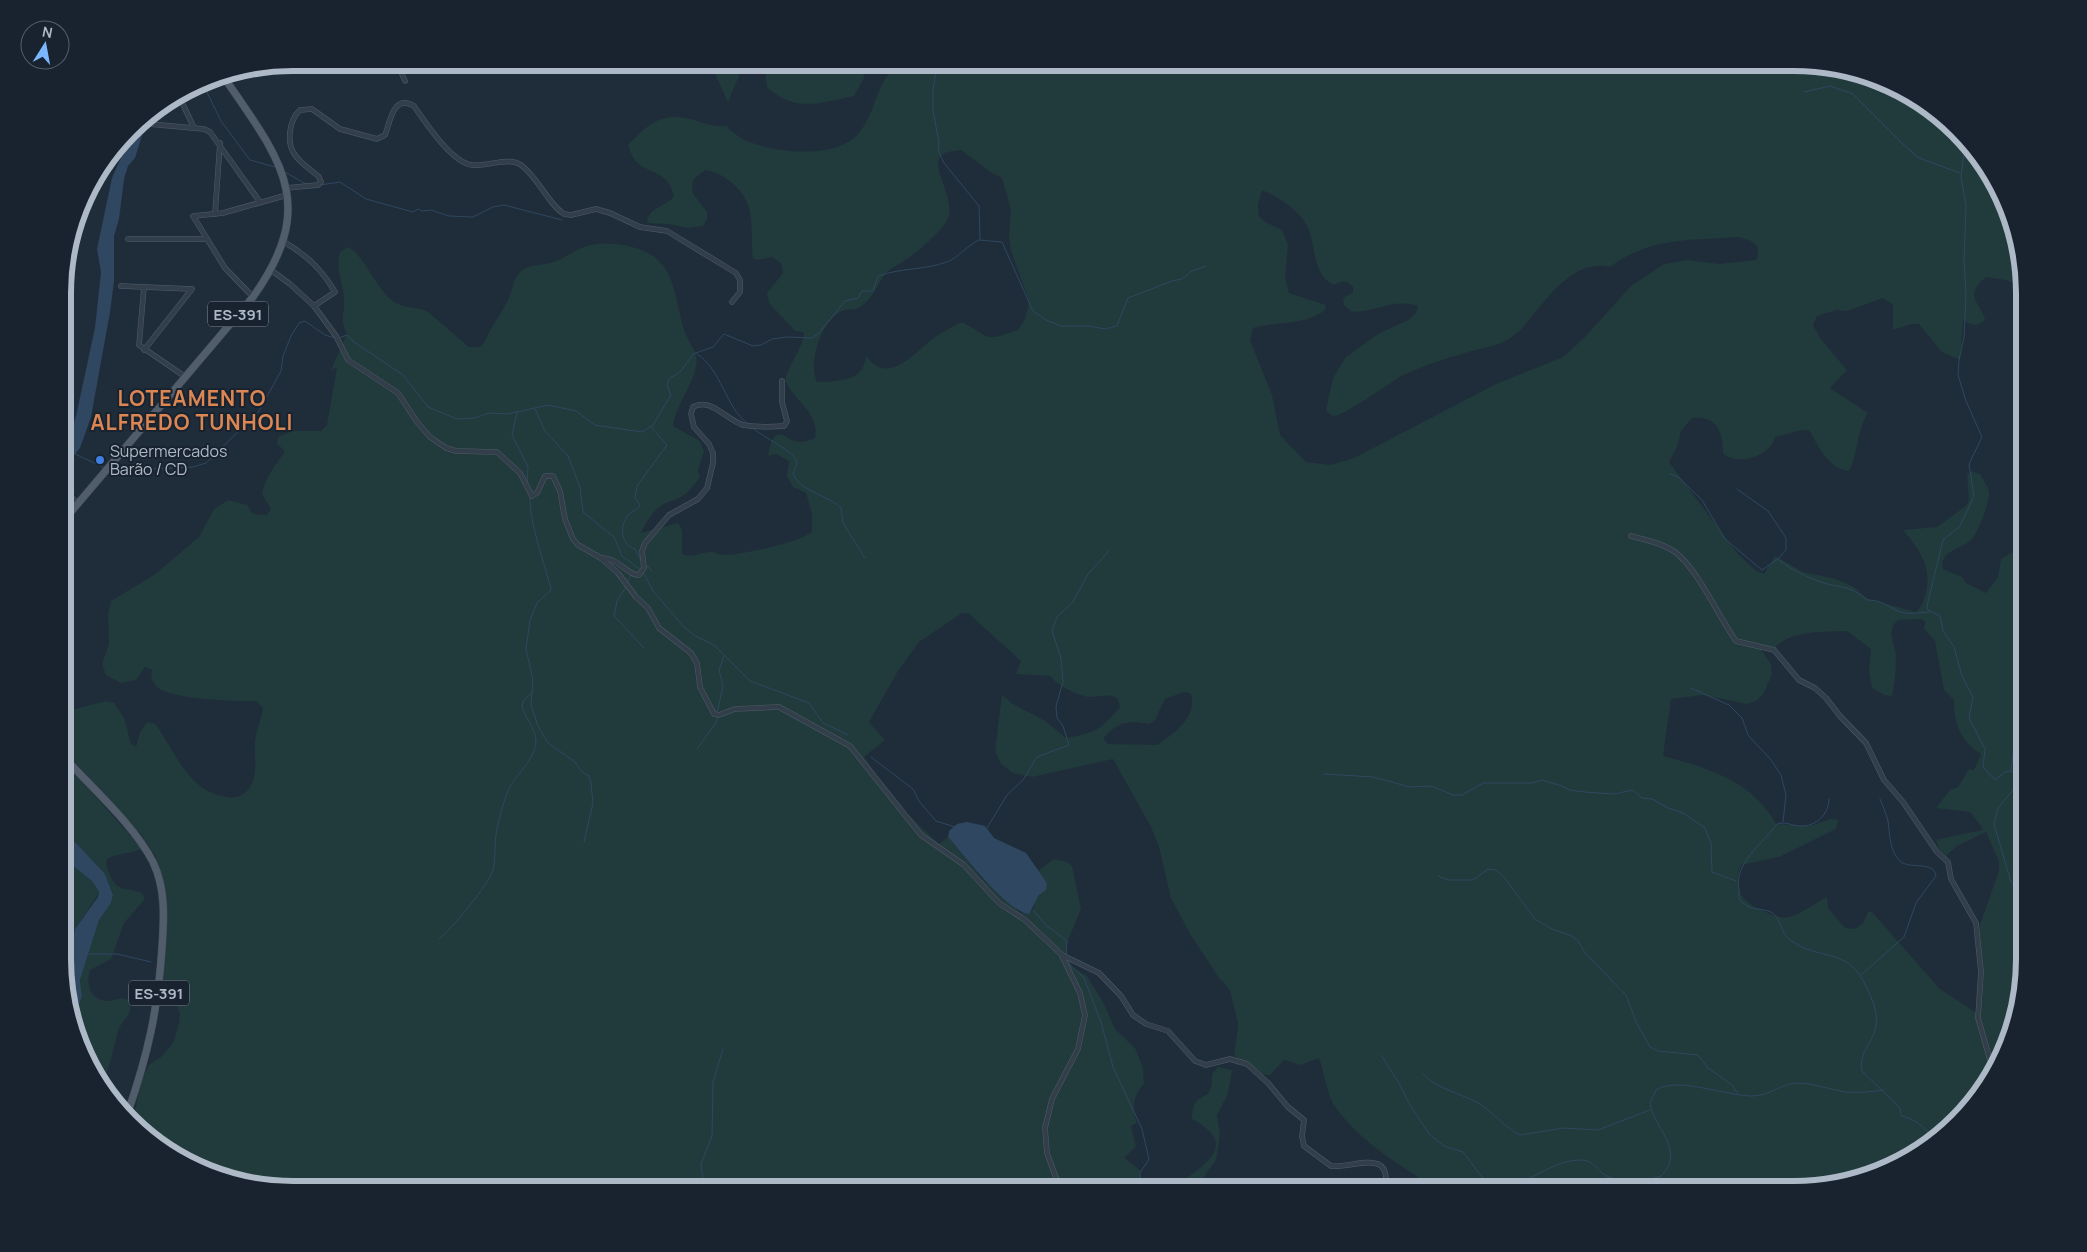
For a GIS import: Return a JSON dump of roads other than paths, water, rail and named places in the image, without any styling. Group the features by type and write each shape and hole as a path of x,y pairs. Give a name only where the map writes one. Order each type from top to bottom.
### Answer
{"main road":[{"name":"ES-391","path":"71,512 184,376 253,297 271,270 284,242 289,211 287,191 278,162 254,121 227,82"},
{"name":"ES-391","path":"71,765 141,843 157,870 161,889 164,911 159,996 142,1072 129,1109"}],"street":[{"path":"401,71 405,81"},
{"path":"182,101 194,128"},
{"path":"253,297 225,268 193,216 215,214 260,202 287,191 318,185 321,182 319,177 295,155 291,145 291,123 300,110 312,109 340,129 377,139 385,135 392,111 400,104 408,103 414,106 444,145 464,163 476,166 506,162 518,163 533,176 564,214 571,215 596,210 610,213 640,228 667,231 724,265 736,273 740,280 740,292 732,302"},
{"path":"148,126 208,130 220,143 260,202"},
{"path":"215,214 220,143"},
{"path":"128,239 207,239"},
{"path":"284,242 305,254 325,275 335,292 314,306"},
{"path":"271,270 314,306 336,336 348,360 398,392 417,422 430,437 446,448 465,452 492,450 497,452 520,473 532,496 537,493 543,478 547,475 553,476 558,484 565,519 573,539 585,550 601,558 618,573 636,597 648,608 659,628 684,647 695,659 700,687 714,714 719,715 735,709 779,706 850,746 917,831 964,864 1000,903 1025,920 1062,955 1100,974 1121,996 1133,1015 1146,1024 1168,1031 1195,1061 1206,1065 1230,1060 1247,1064 1268,1083 1288,1107 1304,1120 1302,1142 1307,1149 1330,1166 1367,1161 1378,1164 1383,1170 1384,1181"},
{"path":"121,286 192,289 144,350"},
{"path":"144,287 139,345 184,376"},
{"path":"601,558 615,560 635,575 640,575 644,568 642,551 645,543 672,513 698,499 706,491 714,457 709,444 694,427 690,414 693,408 702,404 709,405 735,422 746,425 784,426 786,421 782,402 782,381"},
{"path":"71,497 78,504"},
{"path":"1631,536 1657,543 1676,553 1691,570 1736,641 1774,650 1801,682 1816,688 1866,742 1884,780 1903,802 1937,852 1948,862 1952,879 1976,922 1981,972 1978,1018 1990,1062"},
{"path":"1057,1181 1047,1153 1045,1128 1052,1099 1078,1049 1085,1015 1080,993 1062,955"}],"water":[{"path":"144,129 135,158 128,166 124,179 119,219 114,236 114,281 110,312 91,417 80,448 71,459 71,434 95,328 101,272 97,249 112,178 126,147"},
{"path":"967,822 985,826 994,838 1026,853 1047,883 1046,890 1039,895 1029,914 1020,911 997,893 948,837 949,831 957,824"},
{"path":"71,840 105,874 113,895 111,903 99,920 80,980 82,996 78,1008 79,1014 73,988 71,961 74,953 72,944 75,929 98,897 99,892 92,881 71,864"}],"waterway":[{"path":"936,71 933,111 939,143 938,150 944,163 979,206 980,239"},
{"path":"1804,92 1830,86 1853,94 1919,158 1960,173"},
{"path":"205,89 221,121 250,160 275,167"},
{"path":"1964,151 1961,177 1966,206 1964,260 1966,295 1964,337 1958,375 1966,401 1982,437 1969,464 1974,496 1960,526 1943,540 1927,606 1928,610 1940,616 1943,631 1954,647 1962,676 1973,697 1969,718 1985,749 1983,767 1995,780 2005,772 2011,771"},
{"path":"283,171 306,184"},
{"path":"320,185 340,182 366,199 413,212 418,209 422,211 431,210 449,216 473,217 493,207 504,205 562,220"},
{"path":"339,338 347,335 354,342 403,375 428,407 457,419 475,418 489,413 508,414 548,405 576,411 595,425 642,432 653,425 671,395 667,385 669,379 681,371 693,354 713,347 724,334 753,346 761,345 772,339 787,337 812,338 819,333 845,301 858,298 862,291 873,291 878,276 947,262 979,240 1002,242 1033,311 1046,320 1061,326 1089,326 1105,329 1117,326 1128,298 1182,279 1192,271 1206,266"},
{"path":"111,471 193,467 206,463 259,411 281,371 283,356 291,336 299,323 305,321 325,335 335,338"},
{"path":"697,354 712,369 734,408 748,424"},
{"path":"535,409 545,431 568,456 580,487 583,512 614,537 622,556 641,570"},
{"path":"517,412 512,435 528,467 527,483"},
{"path":"642,562 635,549 630,547 624,540 623,525 628,515 640,505 635,498 637,486 667,445 651,427"},
{"path":"753,428 791,454 797,463 793,474 802,485 841,508 843,523 865,558"},
{"path":"75,454 105,468"},
{"path":"1670,474 1678,477 1702,500 1725,539 1762,570 1778,559 1786,550 1786,538 1768,511 1737,489"},
{"path":"530,497 532,518 551,590 537,603 530,620 526,649 533,680 531,705 538,726 548,743 575,762 582,772 589,776 593,803 584,842"},
{"path":"987,828 1007,795 1023,780 1037,757 1069,745 1063,726 1057,718 1056,706 1063,682 1061,658 1052,631 1057,617 1073,602 1088,574 1109,551"},
{"path":"1779,560 1812,579 1847,588 1867,600 1880,602 1898,611 1910,614 1930,612"},
{"path":"645,564 652,571"},
{"path":"643,572 653,591 684,627 695,636 714,645 750,681 809,703 823,723 848,735"},
{"path":"627,583 631,575"},
{"path":"626,587 617,601 614,616 644,648"},
{"path":"717,713 723,686 719,670 724,656"},
{"path":"1691,688 1729,705 1742,718 1748,735 1771,760 1781,775 1786,795 1783,822"},
{"path":"439,939 469,906 485,885 493,870 495,839 504,801 511,785 529,761 535,748 536,736 522,706 524,700 532,693"},
{"path":"697,749 718,717"},
{"path":"2011,771 2016,733"},
{"path":"871,757 913,789 919,801 936,821 955,827"},
{"path":"2012,772 2016,776"},
{"path":"1324,774 1373,777 1410,787 1431,786 1453,795 1462,795 1483,783 1533,783 1542,780 1570,790 1584,792 1614,794 1633,790 1642,798 1652,799 1668,808 1683,813 1705,828 1711,843 1712,872 1736,881"},
{"path":"2016,776 2013,790 1998,808 1994,824 2011,882 2016,887"},
{"path":"1829,799 1827,810 1816,822 1806,826 1777,824 1751,854 1741,870 1739,879 1740,899 1746,906 1774,914 1790,940 1802,947 1842,960 1851,965 1859,974 1873,1001 1876,1020 1875,1031 1862,1058 1862,1071 1900,1108 1901,1116 1920,1124 1929,1135"},
{"path":"1861,975 1904,937 1916,903 1936,876 1931,868 1904,864 1896,857 1887,818 1880,799"},
{"path":"1438,876 1448,880 1473,880 1488,869 1496,870 1504,877 1535,919 1552,929 1572,936 1579,942 1585,953 1626,995 1637,1024 1650,1047 1658,1051 1698,1055 1708,1068 1732,1085 1738,1094"},
{"path":"1033,910 1047,926 1067,941 1066,955"},
{"path":"88,954 117,954 151,962"},
{"path":"1068,963 1084,978 1101,1022 1113,1067 1142,1129 1149,1159 1140,1173 1140,1181"},
{"path":"703,1181 701,1164 712,1136 713,1082 723,1049"},
{"path":"1381,1055 1411,1107 1430,1135 1444,1146 1463,1152 1482,1177 1489,1181"},
{"path":"1423,1074 1441,1087 1480,1104 1520,1135 1564,1128 1598,1130 1650,1110"},
{"path":"1640,1181 1661,1176 1668,1167 1671,1157 1670,1148 1652,1112 1650,1103 1656,1090 1665,1086 1689,1086 1752,1096 1765,1094 1796,1083 1845,1092 1884,1090"},
{"path":"1522,1181 1561,1164 1583,1160 1592,1164 1611,1178 1626,1181"},
{"path":"1626,1181 1640,1181"}],"place":[{"name":"Supermercados Barão / CD","path":"100,460"}],"district":[{"name":"LOTEAMENTO ALFREDO TUNHOLI","path":"192,410"}]}
